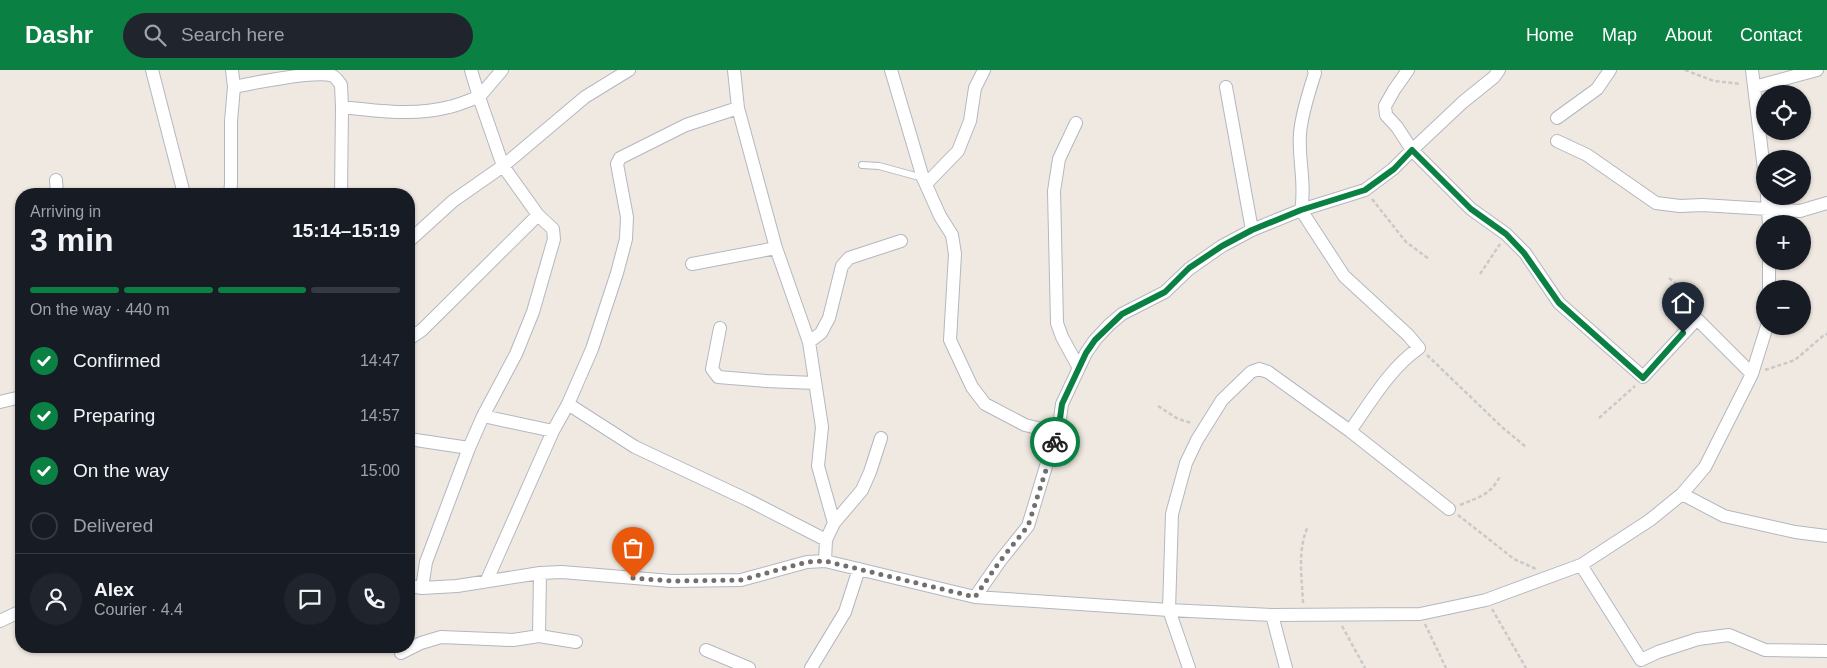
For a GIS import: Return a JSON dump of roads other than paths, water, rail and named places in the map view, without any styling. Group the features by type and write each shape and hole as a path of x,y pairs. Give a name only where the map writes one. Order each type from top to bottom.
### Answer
{"street":[{"path":"152,70 182,188"},
{"path":"231,188 231,121 234,87 232,70"},
{"path":"471,70 503,166 538,215 553,229 554,239 540,292 516,354 483,416 469,448 415,587 457,586 487,580 562,572 671,581 741,580 807,562 825,561 975,597 1272,615 1420,614 1486,600 1581,565 1650,520 1682,494 1705,467 1752,374 1764,335"},
{"path":"342,108 382,112 432,110 449,107 479,97 502,70"},
{"path":"415,236 453,201 503,166 585,97 630,70"},
{"path":"734,70 738,108 776,248 809,342 822,427 818,466 834,523"},
{"path":"891,70 924,181 952,235 955,254 950,340 972,387 985,404 1025,425 1058,433"},
{"path":"924,181 958,151 970,121 975,88 984,70"},
{"path":"1314,70 1315,73 1303,112 1300,133 1303,198 1301,210 1344,276 1408,335 1419,348 1386,381 1350,431"},
{"path":"1408,70 1385,106 1386,115 1397,127 1412,150 1471,209 1506,234 1524,253 1559,303 1643,378 1697,319 1752,374"},
{"path":"975,597 1000,561 1028,526 1058,433 1062,404 1086,353 1095,340 1122,314 1165,292 1189,268 1222,246 1252,230 1301,210 1365,190 1394,169 1412,150 1500,70"},
{"path":"1557,118 1597,88 1610,70"},
{"path":"1752,70 1762,150"},
{"path":"1754,87 1817,70"},
{"path":"234,87 314,72 333,76 341,85 341,188"},
{"path":"1226,87 1252,230"},
{"path":"487,580 592,348 626,239 627,217 616,164 620,158 686,125 738,108"},
{"path":"1076,123 1059,158 1054,190 1057,323 1062,337 1080,368"},
{"path":"1556,141 1587,155 1656,203 1680,206 1756,203"},
{"path":"56,180 57,188"},
{"path":"1779,205 1800,211 1827,204"},
{"path":"415,335 538,215"},
{"path":"809,342 821,332 829,318 842,266 849,258 901,240"},
{"path":"692,264 776,248"},
{"path":"720,328 712,369 718,377 815,383"},
{"path":"1189,668 1169,610 1172,514 1186,463 1197,440 1222,400 1251,372 1259,369 1268,372 1350,431 1449,509"},
{"path":"0,402 15,398"},
{"path":"568,404 635,447 748,500 826,540"},
{"path":"483,416 553,431"},
{"path":"825,561 826,540 834,523 862,490 881,438"},
{"path":"415,440 469,448"},
{"path":"1682,494 1724,516 1795,532 1827,536"},
{"path":"1581,565 1644,664 1658,652 1698,639 1729,635 1765,650 1827,651"},
{"path":"811,668 845,612 859,569"},
{"path":"539,636 540,573"},
{"path":"0,621 15,614"},
{"path":"1272,615 1286,668"},
{"path":"415,646 441,637 513,640 539,636 576,642"},
{"path":"706,650 749,668"}],"lane":[{"path":"862,165 879,166 924,181"}]}
